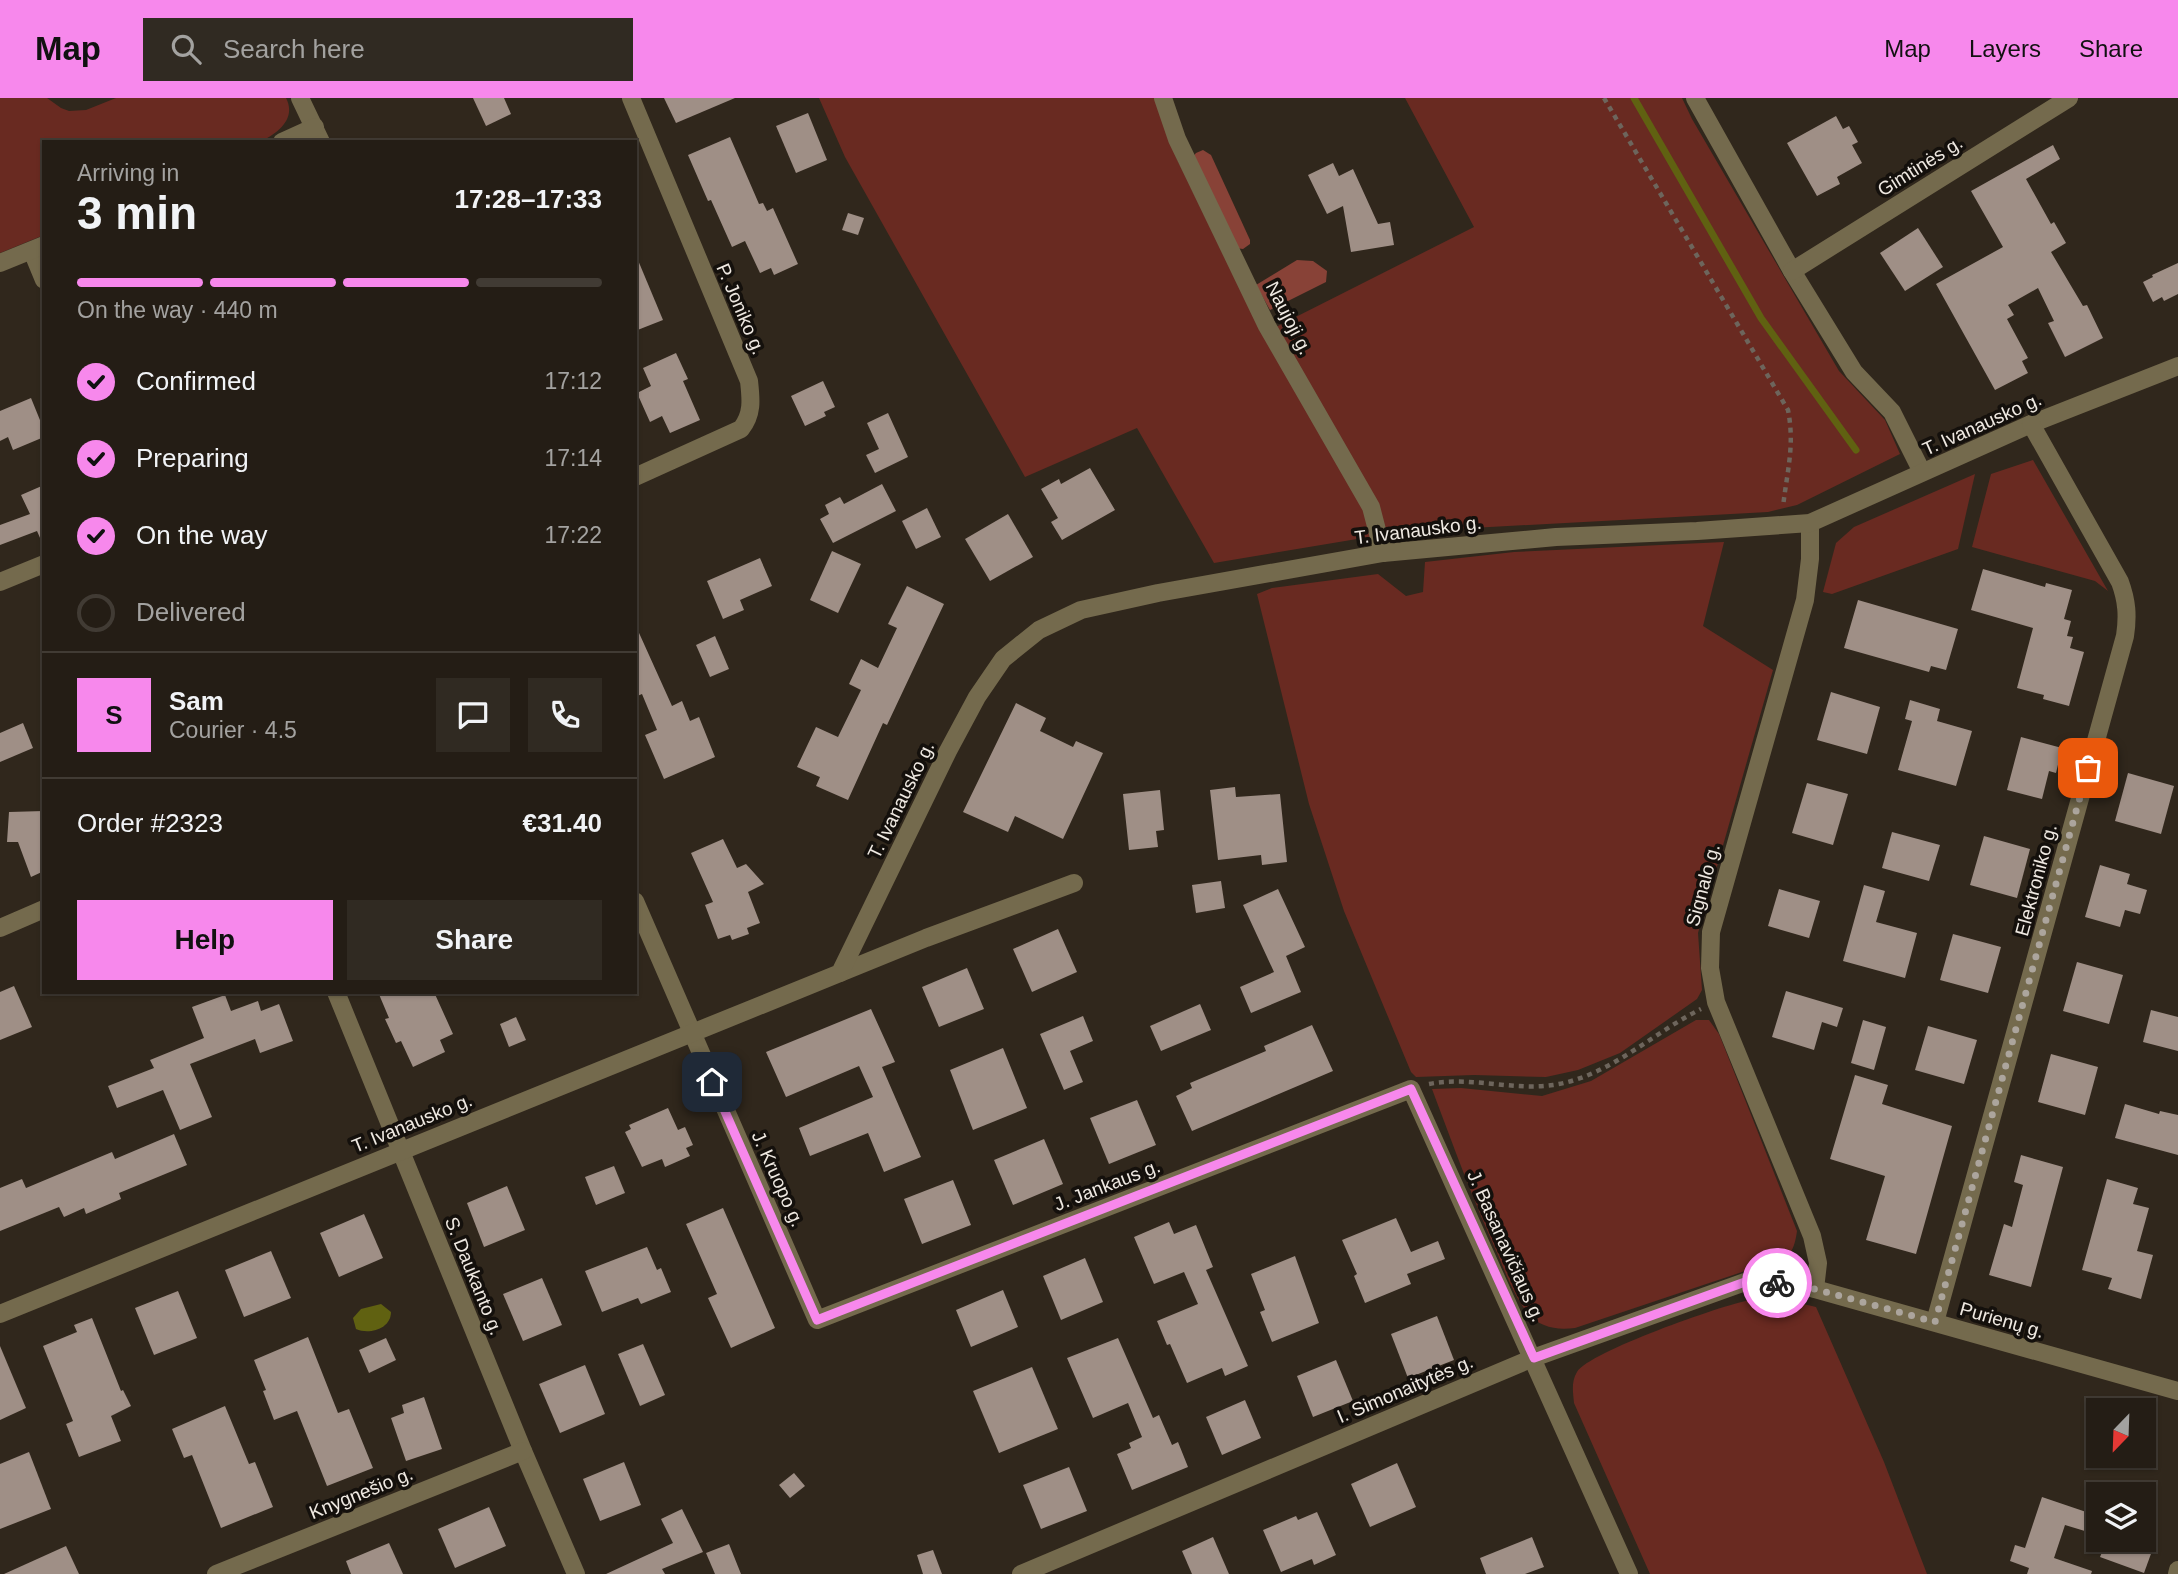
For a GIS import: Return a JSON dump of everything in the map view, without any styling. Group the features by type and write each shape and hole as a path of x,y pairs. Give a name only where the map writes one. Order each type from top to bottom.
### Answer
{"street":[{"path":"291,140 318,134 300,98"},
{"name":"P. Joniko g.","path":"631,98 749,381 751,403 746,422 741,429 637,476"},
{"name":"Naujoji g.","path":"1163,98 1177,139 1267,326 1371,508 1383,553"},
{"path":"1695,98 1792,271 1854,372 1892,412 1922,472"},
{"name":"Gimtinės g.","path":"1792,271 2069,98"},
{"path":"0,263 38,248 42,269"},
{"name":"T. Ivanausko g.","path":"840,973 977,697 1003,659 1039,630 1081,610 1157,593 1383,553 1556,537 1810,523 2031,424 2178,366"},
{"name":"Elektroniko g.","path":"1935,1322 2125,636 2126,599 2120,582 2031,424"},
{"name":"Signalo g.","path":"1810,523 1810,559 1805,600 1711,932 1710,968 1716,1002 1812,1236 1818,1263 1815,1289"},
{"path":"0,582 42,565"},
{"name":"T. Ivanausko g.","path":"0,1314 926,938 1074,883"},
{"name":"J. Kruopo g.","path":"637,906 817,1320"},
{"path":"0,928 42,910"},
{"name":"S. Daukanto g.","path":"337,994 523,1451 576,1574"},
{"name":"J. Jankaus g.","path":"817,1320 1411,1089"},
{"name":"J. Basanavičiaus g.","path":"1411,1089 1629,1574"},
{"name":"I. Simonaitytės g.","path":"1021,1574 1534,1358 1745,1282 1784,1283 1815,1289"},
{"name":"Purienų g.","path":"1815,1289 2178,1391"},
{"name":"Knygnešio g.","path":"216,1574 523,1451"}],"path":[{"path":"1604,98 1788,410 1792,446 1781,525"},
{"path":"1411,1089 1432,1083 1467,1081 1553,1085 1590,1074 1682,1018 1716,1002"}],"shaded area":[{"path":"0,98 47,98 69,111 86,110 116,98 286,98 289,113 284,125 264,140 42,140 42,236 0,253"},
{"path":"819,98 1155,98 1176,157 1262,334 1474,227 1405,98 1682,98 1839,371 1885,420 1900,454 1797,505 1768,512 1399,532 1214,563 1137,428 1025,477 845,157"},
{"path":"1203,150 1211,155 1250,240 1250,244 1243,249 1236,248 1192,158"},
{"path":"1297,260 1313,261 1327,271 1326,282 1270,310 1256,285"},
{"path":"2033,460 2108,591 2095,581 1972,547 1991,474"},
{"path":"1975,474 1958,549 1832,594 1823,592 1836,543 1854,527"},
{"path":"1724,542 1703,626 1773,670 1698,933 1702,990 1697,999 1620,1053 1578,1070 1546,1077 1416,1077 1411,1072 1344,911 1309,804 1257,594 1272,588 1378,574 1406,596 1423,592 1425,562 1514,552"},
{"path":"1696,1020 1709,1020 1719,1034 1797,1231 1793,1249 1785,1259 1772,1265 1754,1268 1575,1328 1561,1329 1537,1322 1527,1312 1511,1285 1432,1089 1461,1088 1542,1096 1591,1081"},
{"path":"1782,1299 1816,1307 1884,1462 1927,1574 1650,1574 1574,1403 1575,1376 1587,1363 1605,1353 1686,1320 1750,1300"},
{"path":"381,1304 391,1312 387,1323 373,1331 356,1329 353,1318 361,1309"}],"building":[{"path":"473,98 504,98 511,114 486,126"},
{"path":"664,98 735,98 676,123"},
{"path":"808,113 827,160 796,173 776,126"},
{"path":"1836,116 1843,129 1849,126 1858,142 1852,145 1862,163 1837,177 1840,184 1817,196 1787,143"},
{"path":"730,137 759,204 763,203 767,211 773,208 798,264 774,275 771,268 760,273 745,241 732,247 688,155"},
{"path":"2053,145 2060,159 2026,179 2051,224 2054,222 2066,243 2051,252 2083,306 2087,305 2103,338 2065,357 2048,323 2054,321 2038,288 2008,305 2014,315 2007,319 2028,358 2022,361 2028,373 1995,390 1936,284 2003,247 1971,191"},
{"path":"1333,163 1339,176 1353,169 1378,224 1390,222 1394,245 1351,252 1343,206 1327,214 1308,175"},
{"path":"848,213 864,218 858,235 842,230"},
{"path":"1918,228 1943,267 1905,291 1880,253"},
{"path":"637,258 663,320 637,330"},
{"path":"2178,263 2178,294 2164,301 2162,297 2153,302 2143,282"},
{"path":"676,353 688,379 683,381 700,420 670,433 662,416 650,422 637,393 651,386 643,368"},
{"path":"823,381 835,407 824,412 826,416 805,426 791,396"},
{"path":"31,398 42,425 42,438 13,450 8,437 0,441 0,411"},
{"path":"888,413 908,457 875,473 866,455 879,449 867,423"},
{"path":"1090,468 1115,510 1062,540 1051,522 1058,518 1041,489 1059,479 1061,484"},
{"path":"882,484 896,511 833,543 820,519 829,514 825,505 840,497 844,504"},
{"path":"42,486 42,542 37,531 0,545 0,525 30,514 21,495"},
{"path":"927,508 941,537 916,549 902,521"},
{"path":"1008,514 1033,557 990,581 965,539"},
{"path":"832,551 861,564 838,613 810,600"},
{"path":"760,558 772,586 740,600 744,610 723,619 707,581"},
{"path":"1983,569 2045,587 2046,583 2072,590 2064,619 2071,621 2067,636 2073,637 2070,648 2084,652 2069,706 2043,699 2044,695 2017,688 2033,628 1971,610"},
{"path":"907,586 944,604 887,725 883,723 848,800 816,786 820,777 797,767 816,727 838,737 861,690 849,684 861,659 878,668 897,628 888,624"},
{"path":"1858,600 1958,629 1946,670 1931,666 1929,672 1844,648"},
{"path":"637,628 672,706 682,701 690,721 699,717 715,757 664,779 645,735 657,730 642,694 637,696"},
{"path":"715,636 729,669 710,677 696,645"},
{"path":"1831,692 1880,707 1867,754 1817,740"},
{"path":"1910,700 1940,709 1937,721 1972,731 1956,786 1898,770 1912,721 1905,719"},
{"path":"1016,703 1046,718 1040,731 1073,747 1076,741 1103,753 1063,839 1015,816 1008,832 963,812"},
{"path":"23,723 33,748 0,762 0,733"},
{"path":"2021,737 2062,748 2056,773 2049,771 2042,799 2007,790"},
{"path":"2128,773 2174,786 2161,834 2115,821"},
{"path":"1807,783 1848,794 1833,845 1792,833"},
{"path":"1235,787 1236,797 1280,794 1287,862 1262,865 1261,855 1218,860 1210,790"},
{"path":"1160,790 1164,830 1156,831 1158,847 1129,850 1123,794"},
{"path":"42,811 42,872 31,877 18,842 7,842 9,812"},
{"path":"1892,832 1940,845 1929,881 1882,868"},
{"path":"1984,836 2030,849 2017,898 1970,885"},
{"path":"723,839 737,868 746,864 764,884 748,892 760,923 747,928 749,934 732,940 730,935 718,939 705,905 713,902 691,853"},
{"path":"2100,865 2130,874 2127,884 2147,890 2140,914 2125,910 2120,927 2085,917"},
{"path":"1221,881 1225,908 1196,913 1192,885"},
{"path":"1864,885 1885,891 1876,922 1917,933 1905,978 1843,961"},
{"path":"1278,889 1305,947 1286,956 1301,992 1251,1013 1240,987 1274,972 1243,905"},
{"path":"1779,889 1820,901 1809,938 1768,926"},
{"path":"1058,929 1077,972 1032,992 1013,949"},
{"path":"1953,934 2001,947 1988,993 1940,980"},
{"path":"2077,962 2123,975 2109,1024 2063,1011"},
{"path":"967,968 984,1009 939,1027 922,987"},
{"path":"14,986 32,1027 0,1040 0,992"},
{"path":"1786,991 1843,1008 1837,1027 1822,1022 1814,1050 1772,1037"},
{"path":"379,994 435,994 453,1034 440,1040 445,1052 413,1067 401,1041 396,1043 385,1019 389,1018"},
{"path":"225,995 231,1011 258,1001 261,1011 279,1004 293,1041 260,1053 255,1039 190,1064 212,1117 180,1130 163,1090 117,1108 108,1086 154,1068 150,1060 204,1038 192,1007"},
{"path":"1200,1004 1211,1030 1161,1051 1150,1026"},
{"path":"871,1009 895,1062 882,1067 921,1157 884,1172 868,1133 810,1156 799,1128 873,1097 859,1066 786,1097 766,1052"},
{"path":"2151,1010 2178,1017 2178,1051 2143,1042"},
{"path":"1083,1016 1093,1041 1070,1051 1083,1082 1064,1090 1040,1034"},
{"path":"516,1017 526,1040 509,1047 500,1024"},
{"path":"1863,1020 1886,1027 1874,1070 1851,1063"},
{"path":"1312,1025 1333,1071 1192,1131 1176,1096 1192,1088 1190,1083 1266,1051 1264,1046"},
{"path":"1928,1026 1977,1040 1964,1084 1915,1070"},
{"path":"1003,1048 1027,1108 973,1130 950,1070"},
{"path":"2051,1054 2098,1067 2085,1115 2038,1102"},
{"path":"1855,1075 1888,1085 1882,1104 1952,1126 1916,1254 1866,1240 1885,1176 1830,1159"},
{"path":"1137,1100 1156,1145 1109,1164 1090,1118"},
{"path":"2125,1104 2159,1114 2160,1111 2178,1115 2178,1155 2115,1138"},
{"path":"668,1108 678,1130 685,1127 693,1145 686,1148 690,1156 665,1167 662,1159 642,1167 625,1132 631,1129 629,1125"},
{"path":"174,1134 187,1165 119,1193 121,1199 86,1214 84,1208 64,1217 59,1207 0,1231 0,1188 22,1179 26,1188 112,1152 115,1159"},
{"path":"1044,1139 1063,1184 1013,1205 994,1160"},
{"path":"2021,1155 2063,1167 2031,1287 1989,1275 2004,1224 2012,1227 2023,1185 2014,1182"},
{"path":"614,1166 625,1193 596,1205 585,1177"},
{"path":"2107,1179 2138,1188 2133,1204 2149,1208 2137,1251 2153,1255 2141,1299 2108,1289 2112,1278 2082,1270"},
{"path":"953,1180 971,1225 922,1244 904,1199"},
{"path":"507,1186 525,1230 484,1247 467,1203"},
{"path":"723,1208 775,1328 731,1348 708,1298 717,1294 686,1224"},
{"path":"364,1214 383,1258 339,1277 320,1233"},
{"path":"1396,1218 1411,1252 1438,1241 1445,1259 1407,1274 1411,1284 1365,1303 1354,1276 1357,1274 1342,1240"},
{"path":"1169,1222 1174,1234 1196,1225 1213,1267 1206,1270 1248,1366 1225,1376 1222,1368 1187,1383 1157,1321 1198,1304 1184,1272 1154,1284 1134,1237"},
{"path":"647,1247 657,1270 661,1268 671,1292 641,1304 638,1298 602,1312 585,1271"},
{"path":"271,1251 291,1298 244,1317 225,1270"},
{"path":"1295,1256 1319,1323 1272,1342 1260,1312 1265,1310 1251,1274"},
{"path":"1085,1258 1103,1302 1061,1320 1043,1276"},
{"path":"542,1278 562,1325 523,1341 503,1294"},
{"path":"1003,1290 1018,1327 971,1347 956,1310"},
{"path":"178,1291 197,1338 154,1355 135,1308"},
{"path":"1437,1316 1454,1360 1408,1378 1391,1334"},
{"path":"92,1318 121,1391 123,1390 131,1406 111,1416 121,1441 79,1457 66,1424 73,1421 43,1346 77,1332 74,1325"},
{"path":"308,1337 338,1413 349,1409 373,1468 327,1486 297,1411 274,1420 254,1360"},
{"path":"386,1338 396,1360 369,1373 359,1350"},
{"path":"1118,1338 1153,1418 1159,1415 1172,1445 1178,1442 1188,1467 1132,1490 1117,1454 1131,1448 1129,1443 1142,1437 1128,1403 1093,1418 1067,1358"},
{"path":"643,1344 665,1395 640,1406 618,1354"},
{"path":"0,1346 26,1408 0,1420"},
{"path":"1336,1360 1353,1401 1313,1417 1297,1376"},
{"path":"585,1365 605,1414 560,1433 539,1384"},
{"path":"1032,1367 1058,1429 999,1453 973,1391"},
{"path":"424,1397 442,1449 406,1461 391,1418 404,1413 402,1405"},
{"path":"1245,1400 1261,1438 1222,1455 1206,1417"},
{"path":"225,1406 249,1464 255,1462 273,1507 221,1528 192,1455 184,1458 172,1429"},
{"path":"29,1452 51,1509 0,1529 0,1464"},
{"path":"624,1462 641,1505 600,1521 583,1479"},
{"path":"1397,1463 1416,1507 1370,1527 1351,1484"},
{"path":"1069,1467 1087,1511 1041,1529 1023,1485"},
{"path":"794,1473 805,1486 790,1498 779,1485"},
{"path":"2042,1497 2086,1512 2086,1531 2065,1525 2054,1558 2092,1571 2091,1574 2027,1574 2029,1568 2010,1561 2015,1545 2025,1548"},
{"path":"489,1507 506,1546 455,1568 438,1529"},
{"path":"682,1509 703,1552 662,1569 665,1574 606,1574 673,1543 661,1519"},
{"path":"1317,1512 1336,1555 1314,1565 1312,1559 1281,1572 1263,1530 1296,1516 1298,1520"},
{"path":"1213,1537 1229,1574 1192,1574 1182,1551"},
{"path":"1532,1537 1544,1567 1525,1574 1486,1574 1480,1558"},
{"path":"389,1543 403,1574 351,1574 346,1561"},
{"path":"729,1544 741,1574 715,1574 706,1553"},
{"path":"66,1546 79,1574 4,1574"},
{"path":"933,1550 942,1574 923,1574 917,1555"},
{"path":"2102,1552 2152,1552 2144,1573 2100,1557"}],"waterway":[{"path":"1634,98 1761,318 1856,450"}],"way so far":[{"path":"1777,1283 1815,1289 1935,1322 2088,768"}],"route":[{"path":"712,1082 817,1320 1411,1089 1534,1358 1745,1282 1777,1283"}]}
